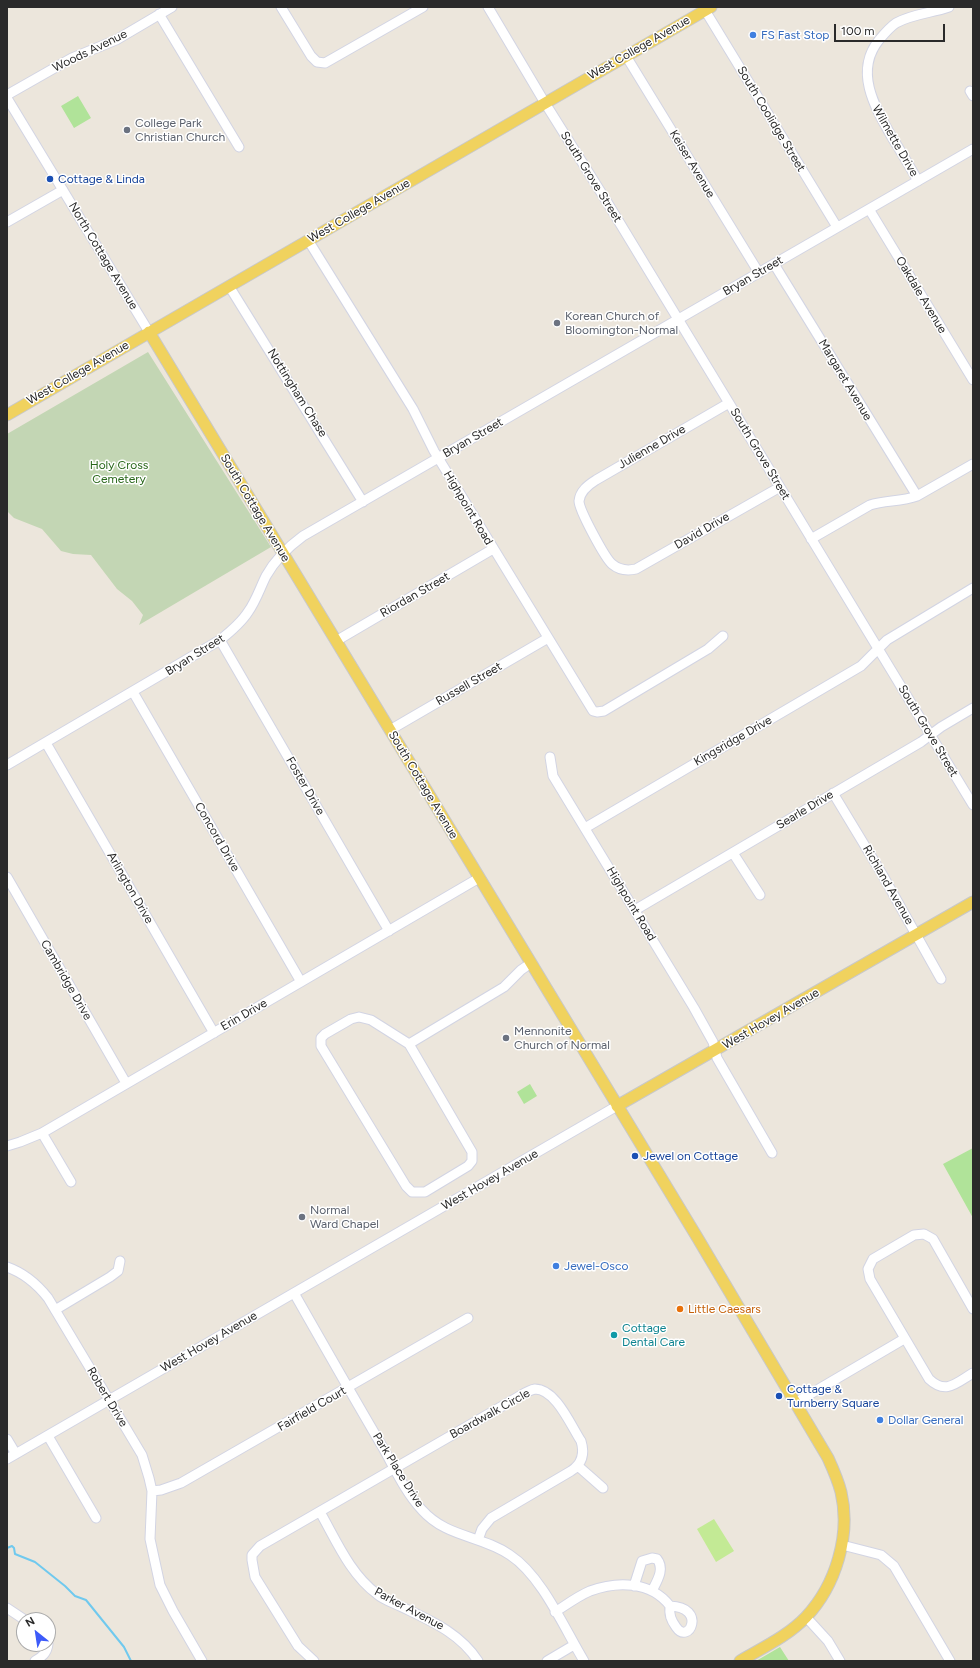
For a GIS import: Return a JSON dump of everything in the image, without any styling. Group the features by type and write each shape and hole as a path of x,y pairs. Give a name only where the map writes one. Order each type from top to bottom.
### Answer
{"main road":[{"name":"West College Avenue","path":"7,415 626,56 706,8"},
{"name":"South Cottage Avenue","path":"149,332 697,1237 795,1403"},
{"name":"West Hovey Avenue","path":"617,1106 973,902"},
{"path":"740,1661 784,1634 806,1617 820,1600 831,1578 842,1545 844,1518 841,1493 837,1478 828,1458 795,1403"}],"street":[{"name":"Woods Avenue","path":"7,94 72,58 116,40 172,7"},
{"path":"282,7 311,56 320,63 330,61 423,7"},
{"name":"South Grove Street","path":"488,7 973,805"},
{"name":"Wilmette Drive","path":"918,181 873,103 868,83 867,69 869,57 876,44 895,24 907,18 949,7"},
{"name":"South Coolidge Street","path":"706,8 837,227"},
{"path":"159,14 238,147"},
{"name":"Keiser Avenue","path":"626,56 759,273"},
{"name":"North Cottage Avenue","path":"7,98 149,332"},
{"name":"Bryan Street","path":"7,765 220,640 234,629 247,614 267,575 291,545 303,536 973,149"},
{"path":"7,222 63,190"},
{"name":"Oakdale Avenue","path":"869,209 973,380"},
{"name":"Highpoint Road","path":"308,240 413,410 438,458 590,707 595,711 604,711 708,650 723,636"},
{"name":"Margaret Avenue","path":"774,264 916,496"},
{"name":"Nottingham Chase","path":"229,286 363,502"},
{"name":"Julienne Drive","path":"623,570 613,565 607,557 582,513 579,505 580,496 584,489 596,480 729,403"},
{"path":"811,539 870,505 907,500 973,464"},
{"name":"David Drive","path":"623,570 636,569 780,487"},
{"name":"Riordan Street","path":"336,641 493,549"},
{"name":"Kingsridge Drive","path":"585,828 861,666 887,640 973,588"},
{"name":"Russell Street","path":"390,730 548,638"},
{"name":"Foster Drive","path":"220,640 389,931"},
{"name":"Concord Drive","path":"133,692 301,982"},
{"name":"Searle Drive","path":"635,910 973,708"},
{"name":"Arlington Drive","path":"46,743 214,1033"},
{"name":"Highpoint Road","path":"550,757 552,776 635,910 713,1042 717,1058 772,1152"},
{"name":"Richland Avenue","path":"833,793 882,874 917,935 923,950 941,979"},
{"path":"733,852 760,895"},
{"name":"Cambridge Drive","path":"7,877 126,1083"},
{"name":"Erin Drive","path":"7,1146 42,1132 479,878"},
{"path":"409,1044 504,987 521,970 531,963"},
{"path":"359,1017 371,1020 409,1044 458,1126 473,1156 472,1161 468,1166 425,1192 418,1193 412,1192 406,1186 320,1042 325,1034 351,1019 359,1017"},
{"name":"West Hovey Avenue","path":"7,1459 617,1106"},
{"path":"42,1132 71,1182"},
{"path":"973,1309 933,1239 924,1234 914,1235 873,1259 868,1268 870,1279 904,1339 929,1379 936,1385 944,1388 951,1386 973,1373"},
{"path":"55,1310 110,1277 118,1270 120,1261"},
{"name":"Robert Drive","path":"7,1267 26,1276 41,1289 110,1400 142,1456 152,1491 150,1539 162,1591 202,1661"},
{"name":"Park Place Drive","path":"294,1293 395,1468 422,1510 447,1530 502,1550 520,1562 533,1576 584,1661"},
{"name":"Fairfield Court","path":"152,1491 161,1490 181,1483 468,1318"},
{"path":"795,1403 904,1339"},
{"name":"Boardwalk Circle","path":"395,1468 533,1389 544,1391 554,1399 580,1441 583,1452 578,1466"},
{"path":"48,1436 96,1518"},
{"path":"7,1439 16,1454"},
{"path":"478,1540 482,1529 491,1518 578,1466 603,1488"},
{"path":"314,1661 298,1646 255,1577 252,1555 260,1546 395,1468"},
{"name":"Parker Avenue","path":"320,1512 351,1566 369,1588 379,1596 445,1629 468,1647 478,1661"},
{"path":"842,1545 881,1555 894,1566 950,1661"},
{"path":"634,1586 642,1561 652,1558 657,1560 661,1567 652,1591"},
{"path":"555,1612 589,1592 611,1585 634,1586 652,1591 661,1596 670,1606"},
{"path":"7,1608 16,1614"},
{"path":"806,1617 828,1641 840,1661"},
{"path":"546,1661 574,1645"},
{"path":"35,1661 43,1656 45,1652"}],"green space":[{"path":"78,96 91,118 74,128 61,106"},
{"name":"Holy Cross Cemetery","path":"148,352 271,547 139,625 143,615 132,601 117,589 91,555 73,554 61,551 42,529 14,518 7,511 7,434"},
{"path":"530,1084 537,1096 524,1104 517,1092"},
{"path":"973,1148 973,1218 943,1164"},
{"path":"714,1519 734,1551 716,1562 697,1529"},
{"path":"780,1647 789,1661 756,1661"}],"waterway":[{"path":"7,1548 12,1546 15,1554 35,1562 75,1596 86,1600 124,1647 131,1661"}],"place":[{"name":"FS Fast Stop","path":"753,35"},
{"name":"College Park Christian Church","path":"127,130"},
{"name":"Cottage & Linda","path":"50,179"},
{"name":"Korean Church of Bloomington-Normal","path":"557,323"},
{"name":"Mennonite Church of Normal","path":"506,1038"},
{"name":"Jewel on Cottage","path":"635,1156"},
{"name":"Normal Ward Chapel","path":"302,1217"},
{"name":"Jewel-Osco","path":"556,1266"},
{"name":"Little Caesars","path":"680,1309"},
{"name":"Cottage Dental Care","path":"614,1335"},
{"name":"Cottage & Turnberry Square","path":"779,1396"},
{"name":"Dollar General","path":"880,1420"}]}
